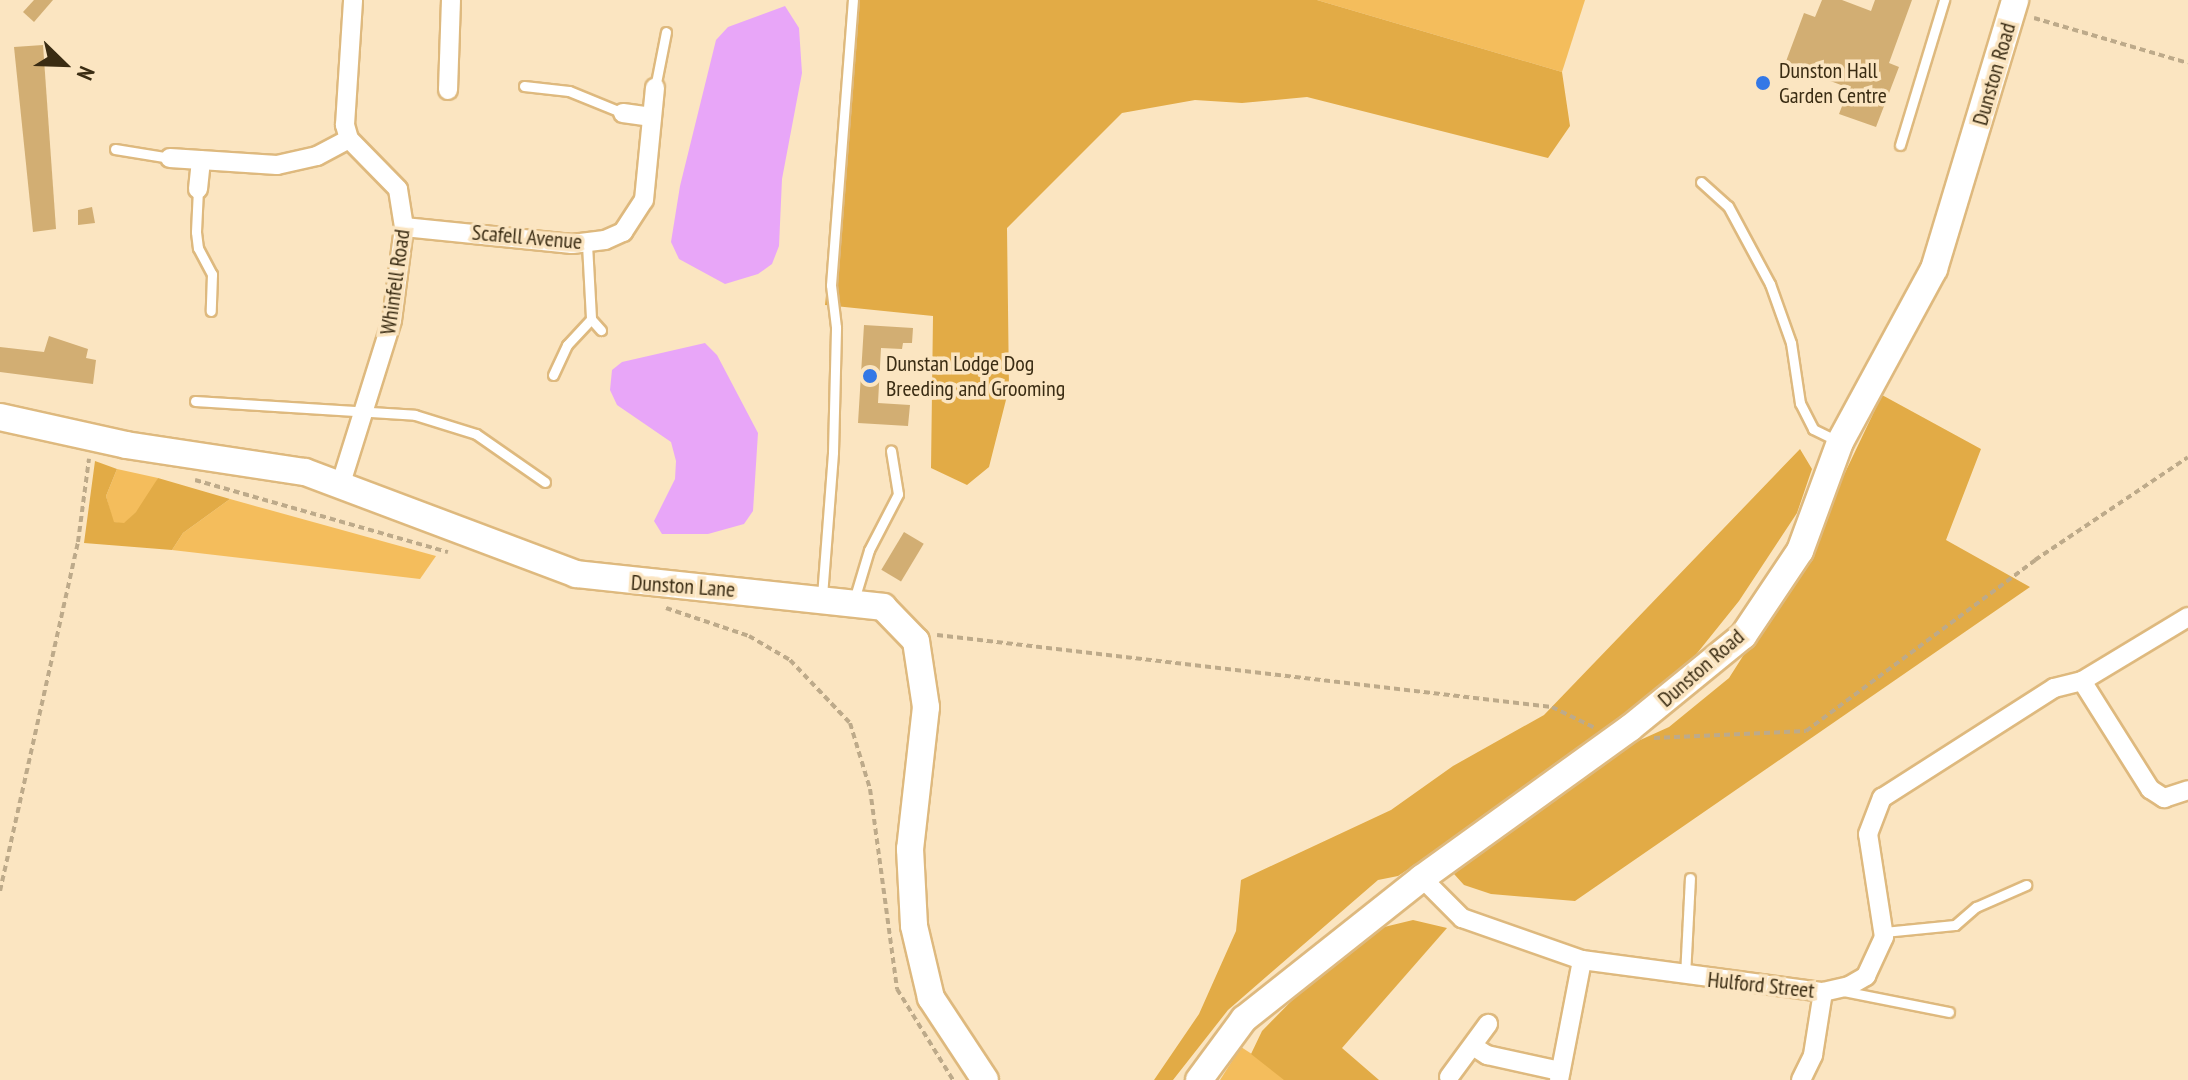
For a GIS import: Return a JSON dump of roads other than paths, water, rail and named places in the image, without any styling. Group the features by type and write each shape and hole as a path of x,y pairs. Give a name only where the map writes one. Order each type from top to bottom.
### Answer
{"street":[{"path":"170,158 296,162 349,139 345,113 353,0"},
{"path":"448,90 451,0"},
{"name":"Dunston Road","path":"1199,1080 1244,1019 1422,878 1630,728 1743,636 1800,551 1840,442 1934,269 2014,6"},
{"name":"Scafell Avenue","path":"404,227 587,244 623,232 644,200 655,88"},
{"path":"623,113 652,117"},
{"name":"Whinfell Road","path":"341,483 367,410 392,320 404,227 398,189 349,139"},
{"path":"198,189 201,160"},
{"name":"Dunston Lane","path":"0,417 92,437 255,461 341,483 434,517 502,550 576,574 883,607 916,641 926,707 910,849 914,926 931,998 985,1080"},
{"name":"Hulford Street","path":"1422,878 1462,918 1582,960 1685,976 1829,991 1866,976 1879,957 1884,932 1868,834 1882,798 2054,688 2082,681 2188,617"},
{"path":"2082,681 2150,789 2164,798 2188,790"},
{"path":"1473,1046 1487,1055 1559,1075 1582,960"},
{"path":"1801,1080 1816,1042 1829,991"},
{"path":"1449,1077 1488,1024"}],"lane":[{"path":"822,599 833,452 836,327 831,285 853,0"},
{"path":"1900,145 1944,0"},
{"path":"655,88 666,32"},
{"path":"524,86 569,91 623,113"},
{"path":"115,149 170,158"},
{"path":"1701,182 1728,206 1770,284 1791,343 1800,403 1813,429 1840,442"},
{"path":"198,189 198,248 212,274 211,311"},
{"path":"587,244 591,319 601,330"},
{"path":"553,375 567,345 591,319"},
{"path":"195,401 367,410 454,425 476,434 545,482"},
{"path":"853,603 869,550 898,494 891,451"},
{"path":"1685,976 1690,878"},
{"path":"1884,932 1955,925 1976,907 2026,885"},
{"path":"1829,991 1949,1012"}],"place":[{"name":"Dunston Hall Garden Centre","path":"1763,83"},
{"name":"Dunstan Lodge Dog Breeding and Grooming","path":"870,376"}]}
